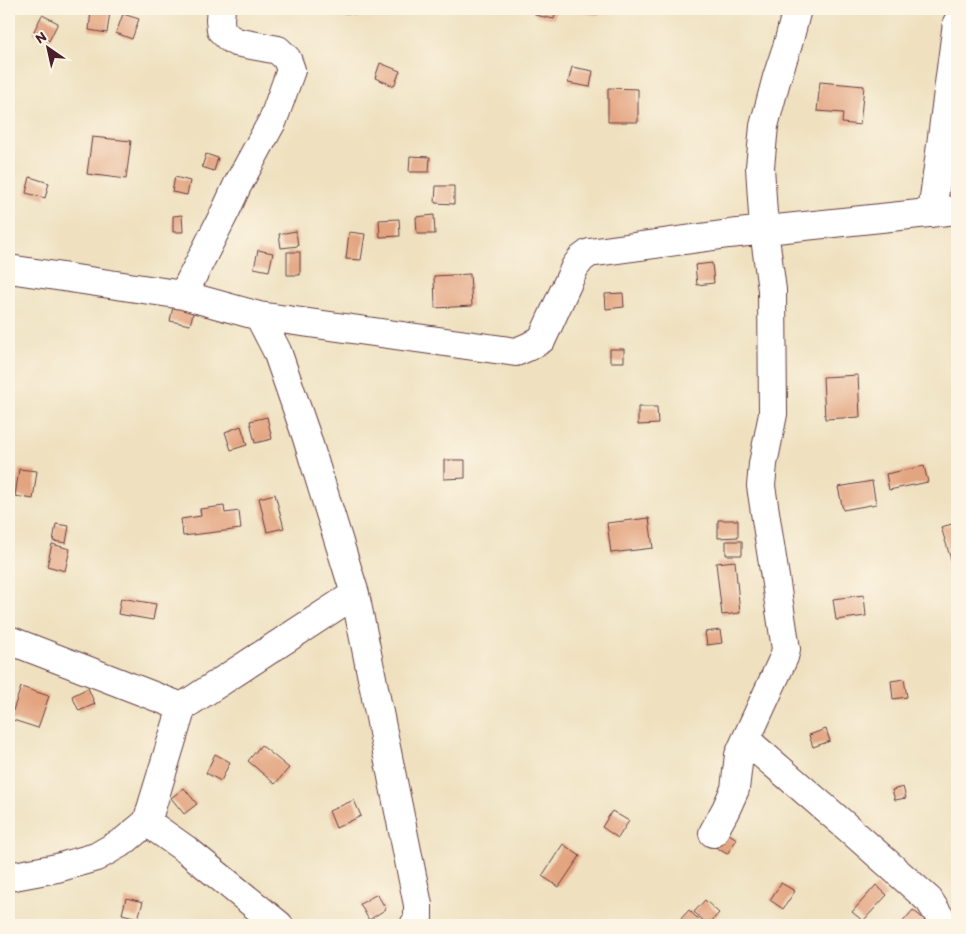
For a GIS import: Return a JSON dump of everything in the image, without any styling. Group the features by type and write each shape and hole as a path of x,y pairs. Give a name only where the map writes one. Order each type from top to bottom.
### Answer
{"street":[{"path":"183,295 237,186 273,120 291,70 287,59 278,50 236,42 229,38 221,30 221,9"},
{"path":"713,833 735,789 739,755 786,649 761,486 763,464 773,414 772,290 764,230 760,167 764,126 797,9"},
{"path":"9,269 183,295 259,316 516,352 542,338 575,266 589,253 764,230 945,212 957,23"},
{"path":"259,316 277,351 306,436 355,594 418,905 418,919 414,925"},
{"path":"9,877 57,868 96,857 124,841 147,822 182,707 355,594"},
{"path":"9,640 182,707"},
{"path":"746,740 929,900 945,925"},
{"path":"147,822 188,851 279,925"}],"building":[{"path":"338,9 356,9 355,14 337,12"},
{"path":"536,9 556,9 554,19 535,15"},
{"path":"582,9 599,9 597,15 581,12"},
{"path":"91,10 110,12 107,33 89,30"},
{"path":"123,14 139,19 132,39 116,33"},
{"path":"42,15 58,23 49,41 33,33"},
{"path":"380,63 400,71 394,86 375,78"},
{"path":"572,67 593,71 590,87 568,83"},
{"path":"820,82 864,86 860,125 842,123 843,113 817,111"},
{"path":"608,88 638,89 638,122 608,122"},
{"path":"92,137 131,141 126,179 87,174"},
{"path":"206,154 218,158 214,171 202,167"},
{"path":"410,156 430,157 429,172 409,172"},
{"path":"30,177 49,183 45,198 26,193"},
{"path":"175,177 190,181 187,195 172,192"},
{"path":"436,186 454,186 454,204 435,203"},
{"path":"182,215 183,232 173,232 173,216"},
{"path":"434,215 435,234 417,234 416,217"},
{"path":"399,219 400,236 380,237 379,220"},
{"path":"296,231 298,246 281,248 279,234"},
{"path":"349,232 365,234 361,260 346,259"},
{"path":"258,250 273,253 269,271 254,268"},
{"path":"287,252 300,252 300,275 287,275"},
{"path":"712,263 714,283 697,285 695,265"},
{"path":"470,274 472,306 435,308 434,276"},
{"path":"623,293 624,307 606,309 605,294"},
{"path":"174,302 195,306 190,325 170,321"},
{"path":"610,349 624,349 624,362 610,362"},
{"path":"858,375 860,417 825,419 823,377"},
{"path":"638,407 657,407 658,424 638,425"},
{"path":"267,417 272,439 255,443 250,421"},
{"path":"241,426 247,445 231,450 225,432"},
{"path":"444,460 465,460 465,478 444,479"},
{"path":"924,466 928,482 889,490 886,474"},
{"path":"19,469 37,471 33,499 15,496"},
{"path":"872,481 876,504 843,510 838,487"},
{"path":"275,494 284,528 267,532 259,498"},
{"path":"224,506 225,513 239,511 241,529 183,536 181,519 201,516 200,509"},
{"path":"649,518 653,548 611,553 607,523"},
{"path":"718,520 738,520 738,537 718,538"},
{"path":"956,523 957,572 955,573 941,527"},
{"path":"56,524 69,526 66,543 53,541"},
{"path":"726,541 742,541 742,555 726,555"},
{"path":"52,544 70,549 65,571 47,566"},
{"path":"735,561 740,613 722,615 716,563"},
{"path":"864,595 866,616 836,620 833,599"},
{"path":"121,598 156,604 153,620 118,614"},
{"path":"720,630 722,643 707,645 705,632"},
{"path":"904,679 907,697 893,699 891,681"},
{"path":"21,687 49,696 38,728 10,719"},
{"path":"88,688 95,704 79,711 72,696"},
{"path":"826,729 830,741 813,747 809,735"},
{"path":"261,745 289,768 275,784 248,761"},
{"path":"215,754 230,762 221,781 206,773"},
{"path":"903,787 906,798 895,800 892,790"},
{"path":"184,788 197,804 184,814 171,798"},
{"path":"354,800 361,816 336,828 329,811"},
{"path":"612,811 629,821 618,838 602,827"},
{"path":"721,829 737,839 727,854 712,845"},
{"path":"563,844 580,856 559,887 542,876"},
{"path":"781,883 795,891 783,909 770,900"},
{"path":"876,885 887,895 863,921 852,912"},
{"path":"377,894 386,909 369,920 360,904"},
{"path":"126,898 143,902 138,918 122,914"},
{"path":"705,900 719,913 708,925 694,912"},
{"path":"689,910 701,922 697,925 679,925 677,923"},
{"path":"913,910 925,920 921,925 900,925"}]}
